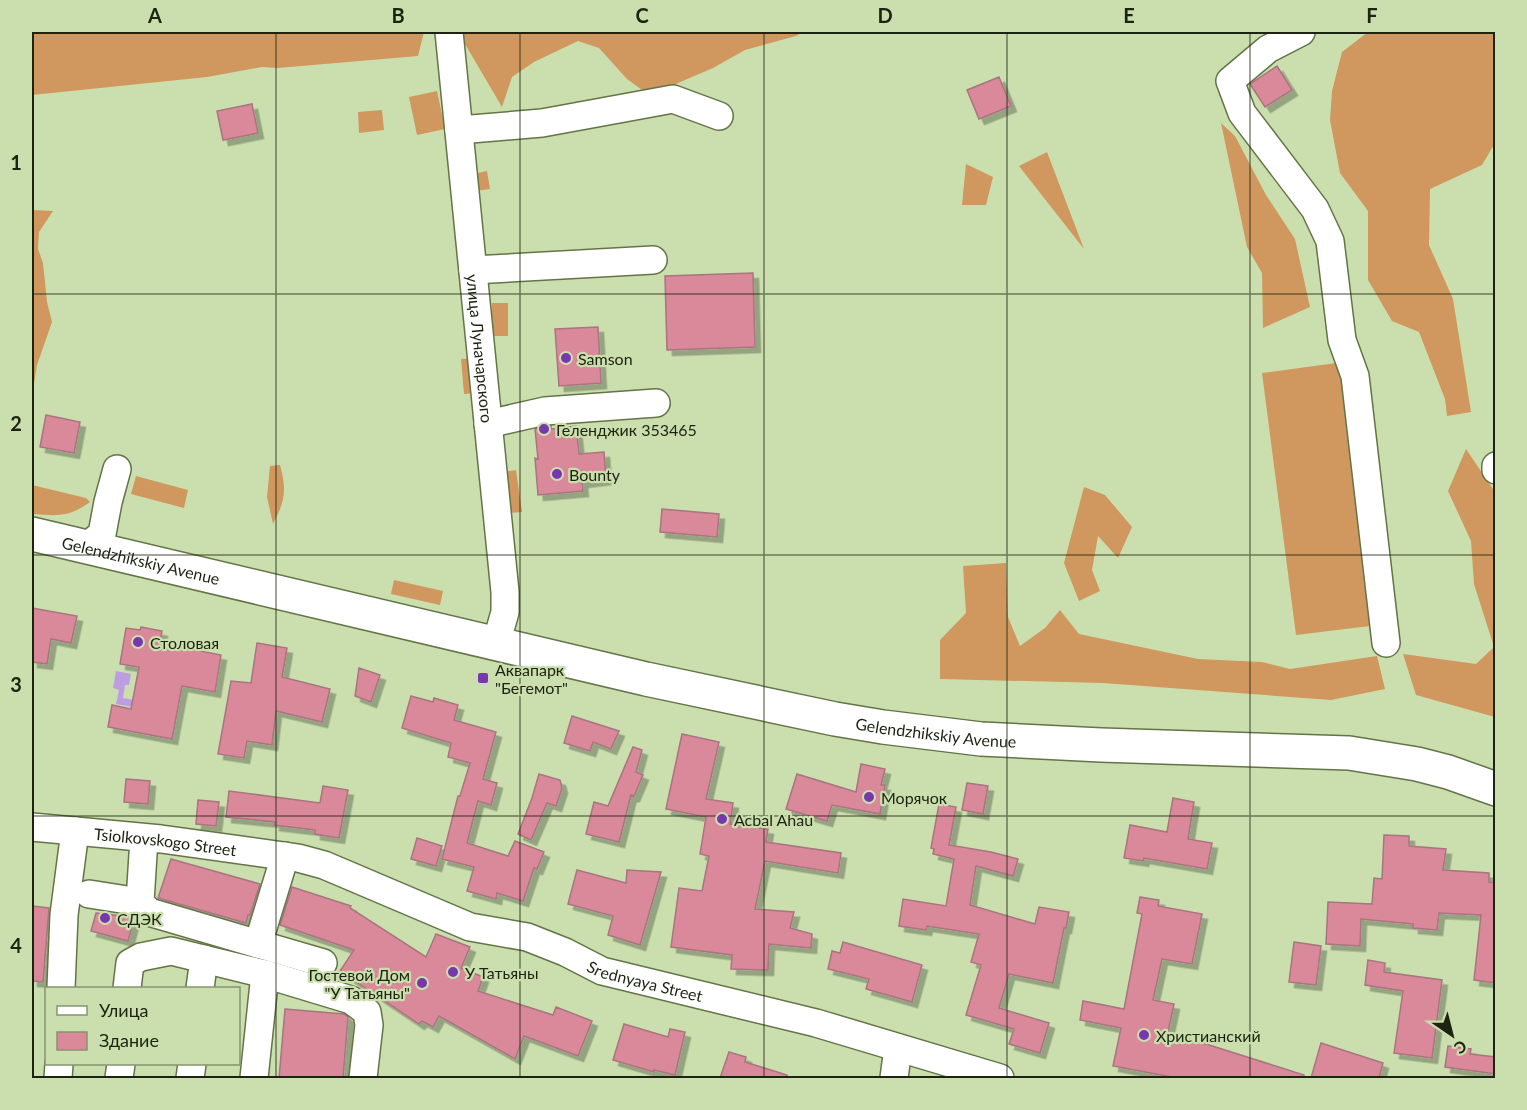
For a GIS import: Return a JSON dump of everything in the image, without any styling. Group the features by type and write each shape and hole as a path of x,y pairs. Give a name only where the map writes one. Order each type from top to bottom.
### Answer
{"main road":[{"name":"Gelendzhikskiy Avenue","path":"32,534 746,701 883,727 981,739 1349,753 1417,764 1496,789"}],"street":[{"path":"1301,32 1268,49 1230,81 1242,113 1315,209 1330,241 1342,340 1355,376 1386,643"},
{"name":"улица Луначарского","path":"450,42 505,592 505,612 496,644"},
{"path":"459,130 542,123 673,99 718,116"},
{"path":"473,270 653,260"},
{"path":"488,424 545,411 656,404"},
{"path":"86,547 102,534 117,469"},
{"name":"Tsiolkovskogo Street","path":"32,827 144,838 292,857"},
{"path":"62,987 64,915 75,831"},
{"path":"140,902 144,838"},
{"path":"258,944 292,857"},
{"name":"Srednyaya Street","path":"292,857 324,865 470,927 527,937 565,952 602,971 816,1023 1000,1078"},
{"path":"90,894 140,902 149,912 323,963"},
{"path":"128,987 130,963 141,957 171,951 265,974 351,1000 367,1012 369,1025 363,1078"},
{"path":"201,987 204,959"},
{"path":"254,1078 265,974"},
{"path":"894,1078 898,1048"}],"shaded area":[{"path":"32,32 424,32 418,56 278,68 262,67 207,77 32,95"},
{"path":"458,32 804,32 745,50 713,68 671,86 645,92 627,79 599,48 578,41 534,62 512,77 502,107"},
{"path":"1368,32 1495,32 1495,143 1482,165 1430,189 1429,245 1453,299 1471,412 1447,416 1445,399 1419,332 1392,321 1368,280 1368,211 1340,173 1330,120 1332,91 1342,52"},
{"path":"437,91 445,129 417,135 409,97"},
{"path":"382,110 384,130 359,133 358,112"},
{"path":"1221,123 1235,136 1266,195 1295,239 1310,307 1263,328 1262,273 1247,247"},
{"path":"1047,152 1084,249 1019,166"},
{"path":"966,164 993,177 986,205 962,205"},
{"path":"487,171 490,189 475,191 473,174"},
{"path":"32,210 53,211 39,232 38,249 43,263 47,302 52,322 37,365 32,396"},
{"path":"492,303 508,303 508,336 492,336"},
{"path":"476,358 479,393 464,394 461,359"},
{"path":"1344,362 1378,625 1296,635 1262,373"},
{"path":"1466,449 1495,492 1495,717 1416,695 1403,654 1476,664 1494,647 1474,584 1471,541 1448,491"},
{"path":"280,465 284,496 273,524 267,497 270,466"},
{"path":"516,470 522,512 509,513 503,472"},
{"path":"136,476 188,490 184,508 131,494"},
{"path":"32,485 86,498 90,502 63,514 34,514 32,513"},
{"path":"1084,487 1105,495 1132,527 1118,558 1098,536 1092,570 1100,591 1079,601 1064,563"},
{"path":"1006,563 1008,617 1020,646 1045,628 1060,610 1079,634 1198,659 1262,662 1290,669 1377,656 1385,689 1331,700 1103,683 940,679 940,640 966,613 963,566"},
{"path":"394,580 443,591 440,605 391,594"},
{"path":"116,671 131,674 129,685 125,685 123,698 134,700 132,707 116,704 119,690 113,688"}],"building":[{"path":"1277,66 1292,90 1265,107 1250,84"},
{"path":"999,77 1011,106 979,119 967,90"},
{"path":"252,104 258,133 223,140 217,111"},
{"path":"753,273 755,347 667,350 665,276"},
{"path":"598,327 601,383 559,386 555,329"},
{"path":"46,415 80,422 74,453 40,447"},
{"path":"551,426 551,429 576,426 579,454 604,452 606,479 582,482 583,491 538,495 535,429"},
{"path":"662,509 719,514 717,537 660,532"},
{"path":"32,608 77,616 71,643 51,639 47,664 32,662"},
{"path":"141,627 162,631 160,643 221,655 215,692 182,686 172,739 108,727 112,705 131,709 139,667 120,664 126,628 140,630"},
{"path":"257,643 287,648 282,677 330,689 322,722 276,711 272,745 247,741 244,758 218,754 231,681 251,683"},
{"path":"359,668 380,675 371,702 355,696"},
{"path":"411,696 433,702 434,698 458,705 454,720 496,732 483,779 497,783 491,805 478,801 467,843 508,856 515,841 544,852 537,869 534,868 523,901 497,893 496,899 467,891 474,867 442,859 458,796 460,796 470,763 448,757 451,743 402,728"},
{"path":"572,716 619,731 611,749 593,742 590,751 564,743"},
{"path":"682,734 719,742 706,799 733,803 730,824 768,829 766,842 841,853 838,873 765,861 755,909 794,912 790,928 812,934 811,948 769,944 768,970 731,969 732,955 671,947 679,888 702,891 709,856 700,854 706,817 666,809"},
{"path":"633,747 642,750 636,772 643,775 634,796 631,795 619,842 586,834 594,802 608,806"},
{"path":"861,764 885,769 881,785 885,785 880,814 832,805 827,821 786,809 797,774 856,792"},
{"path":"539,774 560,780 562,788 556,806 547,803 531,840 518,834"},
{"path":"126,779 150,781 148,804 124,802"},
{"path":"967,783 988,786 983,814 962,810"},
{"path":"323,786 348,790 339,838 315,834 315,830 274,825 275,822 226,817 229,791 320,803"},
{"path":"1173,798 1194,802 1188,839 1212,843 1207,869 1144,858 1143,861 1124,858 1130,825 1167,832"},
{"path":"198,800 219,802 216,826 196,824"},
{"path":"939,804 956,807 949,845 1018,859 1013,876 976,866 970,905 1035,924 1039,907 1069,912 1053,983 1009,974 999,1008 1049,1023 1040,1053 1009,1044 1014,1029 966,1015 981,965 971,962 979,934 927,926 926,930 899,926 903,899 946,906 954,859 933,854 934,849 931,848"},
{"path":"1384,835 1409,836 1409,846 1446,849 1443,870 1489,873 1489,882 1496,883 1496,983 1474,980 1481,915 1439,913 1437,930 1413,928 1413,924 1361,919 1360,946 1326,944 1328,902 1372,904 1374,878 1382,879"},
{"path":"417,838 442,846 436,866 411,859"},
{"path":"171,859 260,884 246,923 158,898"},
{"path":"577,870 626,883 627,870 661,872 640,945 608,935 613,916 568,904"},
{"path":"292,887 351,906 350,908 426,957 436,934 470,947 461,968 483,977 478,991 553,1015 556,1007 592,1021 578,1056 524,1036 515,1059 439,1016 433,1027 422,1021 419,1024 340,971 354,950 280,925"},
{"path":"1140,897 1159,900 1158,906 1202,914 1192,964 1162,959 1153,1000 1174,1004 1168,1032 1304,1075 1304,1078 1177,1078 1113,1066 1121,1028 1080,1020 1083,1001 1124,1009 1142,914 1137,913"},
{"path":"32,906 49,908 43,982 32,981"},
{"path":"96,913 132,917 134,919 128,941 91,931"},
{"path":"843,942 922,965 912,1002 866,989 869,979 828,969 832,951 840,953"},
{"path":"1294,942 1321,946 1316,985 1289,982"},
{"path":"1368,960 1385,963 1384,972 1442,980 1432,1058 1394,1053 1403,991 1365,985"},
{"path":"285,1009 344,1014 348,1017 343,1078 279,1078"},
{"path":"624,1024 668,1037 670,1029 685,1032 675,1075 654,1070 654,1072 613,1060"},
{"path":"1321,1043 1383,1063 1379,1078 1311,1078"},
{"path":"1448,1046 1471,1049 1470,1054 1496,1057 1496,1074 1445,1067"},
{"path":"729,1052 746,1057 745,1062 787,1075 787,1078 720,1078"}],"place":[{"name":"Samson","path":"566,358"},
{"name":"Геленджик 353465","path":"544,429"},
{"name":"Bounty","path":"557,474"},
{"name":"Столовая","path":"138,642"},
{"name":"Аквапарк \"Бегемот\"","path":"483,678"},
{"name":"Морячок","path":"869,797"},
{"name":"Acbal Ahau","path":"722,819"},
{"name":"СДЭК","path":"105,918"},
{"name":"У Татьяны","path":"453,972"},
{"name":"Гостевой Дом \"У Татьяны\"","path":"422,983"},
{"name":"Христианский","path":"1144,1035"}]}
